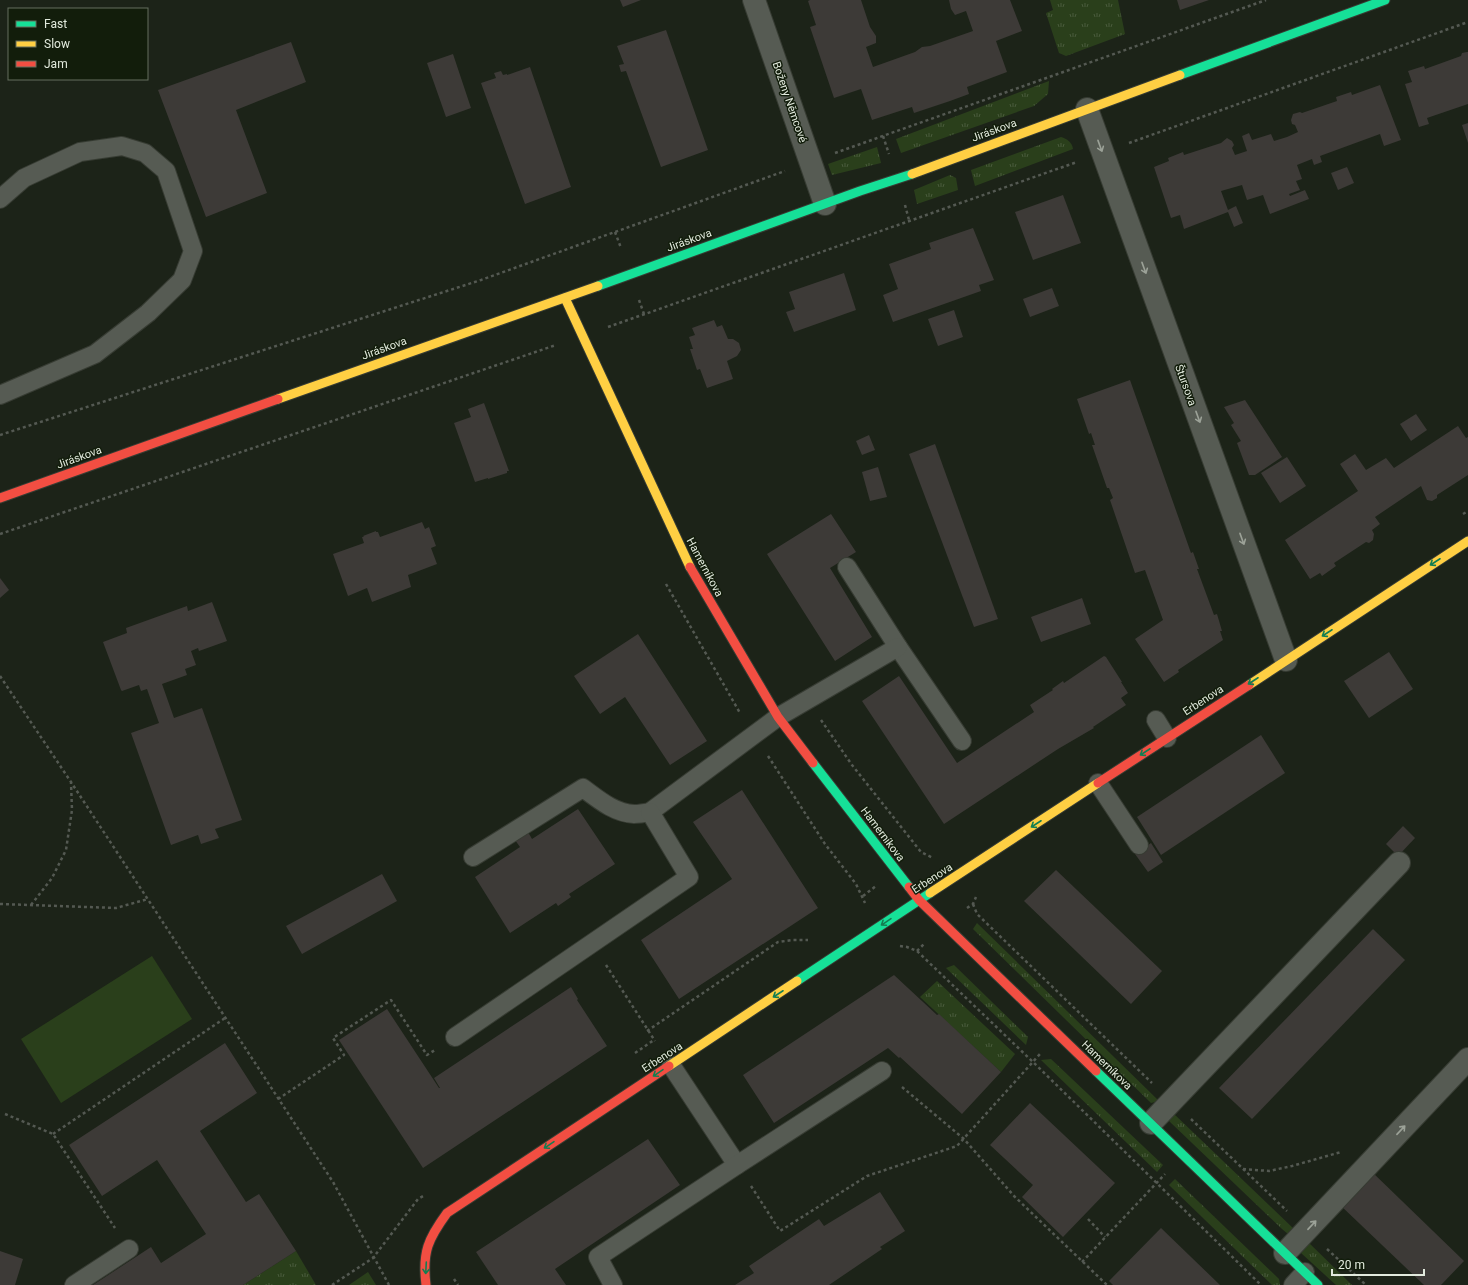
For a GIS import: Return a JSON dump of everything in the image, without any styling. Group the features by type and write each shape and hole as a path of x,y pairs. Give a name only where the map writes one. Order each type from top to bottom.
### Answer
{"street":[{"name":"Boženy Němcové","path":"754,0 825,204"},
{"name":"Jiráskova","path":"0,498 897,179 1385,0"},
{"name":"Štursova","path":"1086,109 1286,660"},
{"name":"Hamerníkova","path":"565,298 693,574 778,716 919,900 1318,1285"},
{"name":"Erbenova","path":"426,1285 427,1251 430,1237 447,1213 919,900 1468,541"},
{"path":"1151,1123 1399,863"},
{"path":"1285,1253 1468,1059"}],"lane":[{"path":"0,199 24,178 80,152 122,146 145,153 166,171 193,251 182,280 148,313 95,354 0,395"},
{"path":"847,567 898,647 962,741"},
{"path":"473,857 583,788 604,804 616,810 634,814 650,812 778,716 898,647"},
{"path":"1156,720 1167,738"},
{"path":"1098,783 1139,845"},
{"path":"455,1037 689,877 650,812"},
{"path":"671,1065 737,1164"},
{"path":"613,1285 598,1256 737,1164 882,1071"},
{"path":"74,1285 129,1249"},
{"path":"1293,1285 1305,1272"}],"path":[{"path":"0,435 481,280 1266,0"},
{"path":"1102,153 1468,22"},
{"path":"0,534 582,336 1078,161"},
{"path":"0,676 333,1182 389,1285"},
{"path":"807,700 852,765 921,852"},
{"path":"31,905 52,878 66,850 72,810 71,782"},
{"path":"825,844 856,884 865,903 862,908"},
{"path":"0,904 116,908 148,899"},
{"path":"973,904 977,914 1242,1169 1366,1285"},
{"path":"647,1031 778,942 810,940"},
{"path":"896,946 907,947 917,951 1261,1285"},
{"path":"606,966 654,1040"},
{"path":"278,1098 344,1055 333,1038 391,1000 427,1055 455,1037"},
{"path":"53,1134 225,1018"},
{"path":"737,1164 780,1230 868,1176 957,1146 1058,1034"},
{"path":"882,1071 964,1139 1014,1196 1106,1285"},
{"path":"4,1114 53,1134 106,1215"},
{"path":"1242,1169 1269,1171 1344,1151"},
{"path":"1082,1262 1183,1155"},
{"path":"332,1285 373,1258 404,1217"},
{"path":"1088,1219 1105,1237"}],"green space":[{"path":"1050,0 1118,0 1125,34 1066,56 1059,53 1046,13 1053,10"},
{"path":"1049,81 1048,94 1034,106 901,153 896,139"},
{"path":"1061,137 1072,144 1073,149 975,186 971,170"},
{"path":"877,147 881,163 832,175 828,164"},
{"path":"950,175 956,178 958,190 917,204 914,190"},
{"path":"977,923 1159,1101 1151,1103 973,929"},
{"path":"152,956 192,1019 61,1103 21,1039"},
{"path":"954,965 1028,1037 1026,1045 946,968"},
{"path":"937,981 1015,1054 1001,1072 920,997"},
{"path":"1051,1059 1163,1165 1157,1172 1041,1060"},
{"path":"1173,1113 1296,1231 1288,1234 1282,1229 1169,1121"},
{"path":"1175,1179 1279,1279 1280,1285 1272,1285 1169,1185"},
{"path":"1306,1240 1352,1285 1336,1285 1301,1253 1301,1246"},
{"path":"296,1251 316,1285 243,1285"},
{"path":"368,1272 376,1285 349,1285"}],"building":[{"path":"620,0 641,0 623,7"},
{"path":"861,0 870,27 876,36 876,43 866,47 873,67 915,52 922,47 930,46 973,31 966,11 955,15 951,9 949,0 1010,0 1022,31 996,41 1007,72 967,87 969,94 950,101 914,113 912,107 872,120 861,89 834,98 810,27 816,25 808,1"},
{"path":"1177,0 1209,0 1180,10"},
{"path":"666,30 708,150 661,167 626,71 621,72 619,65 624,64 617,46"},
{"path":"291,42 306,82 236,110 267,193 206,217 158,90"},
{"path":"1468,52 1468,104 1427,118 1429,124 1419,127 1405,84 1412,82 1408,71 1424,66 1425,69 1461,56 1462,53"},
{"path":"453,54 471,108 446,117 427,63"},
{"path":"530,67 571,187 525,204 481,83 496,78 494,73 501,71 503,75 507,75"},
{"path":"1380,85 1401,140 1384,146 1380,134 1320,156 1322,162 1314,165 1312,159 1297,165 1302,179 1296,181 1300,190 1289,194 1290,196 1305,190 1309,199 1270,214 1263,195 1247,200 1242,185 1221,191 1228,210 1236,206 1243,223 1234,227 1228,212 1184,229 1180,215 1171,218 1154,167 1169,161 1168,158 1183,152 1184,155 1221,143 1227,138 1232,141 1234,145 1232,148 1235,155 1247,151 1242,136 1249,133 1252,140 1271,134 1274,141 1287,137 1298,132 1295,125 1292,124 1291,120 1293,114 1300,112 1302,113 1337,101 1336,97 1351,92 1352,95"},
{"path":"1468,123 1468,143 1462,125"},
{"path":"1347,167 1354,183 1338,190 1331,173"},
{"path":"1063,195 1081,243 1033,260 1015,212"},
{"path":"973,228 994,280 979,285 981,291 893,322 883,295 898,289 889,264 931,249 929,243"},
{"path":"844,273 856,310 794,332 786,312 795,309 789,292"},
{"path":"1052,288 1059,306 1030,317 1023,299"},
{"path":"954,310 963,337 938,346 928,319"},
{"path":"714,320 717,327 722,325 728,339 733,339 739,343 741,350 737,356 727,361 733,379 707,388 700,369 697,370 690,349 693,349 689,337 695,335 692,328"},
{"path":"1130,380 1191,553 1193,552 1199,569 1197,569 1214,615 1217,614 1222,631 1220,631 1223,640 1178,670 1179,672 1164,682 1135,639 1163,620 1145,570 1135,573 1110,500 1113,498 1109,488 1107,488 1092,445 1095,445 1091,433 1089,434 1077,399"},
{"path":"1245,400 1282,457 1255,475 1249,475 1237,443 1241,441 1231,425 1234,423 1224,407"},
{"path":"484,403 509,471 507,471 507,473 475,482 454,423 471,417 468,409"},
{"path":"1416,414 1427,430 1411,441 1400,424"},
{"path":"1458,426 1466,438 1468,437 1468,475 1437,495 1437,498 1432,501 1427,500 1421,486 1375,517 1380,524 1372,530 1374,534 1373,540 1369,543 1366,542 1334,563 1336,566 1322,576 1320,573 1310,579 1285,540 1358,491 1340,464 1355,454 1366,470 1386,458 1394,468"},
{"path":"869,435 875,450 862,455 856,441"},
{"path":"935,444 998,619 974,627 909,454"},
{"path":"1287,457 1306,486 1280,503 1261,473"},
{"path":"878,467 887,497 870,501 862,472"},
{"path":"831,514 856,552 830,568 872,637 835,661 767,554"},
{"path":"422,522 425,529 429,527 436,546 431,548 437,564 408,575 411,587 372,602 367,588 348,596 333,554 364,543 363,536 376,531 380,537"},
{"path":"0,578 9,590 0,598"},
{"path":"1082,598 1091,624 1041,642 1031,617"},
{"path":"212,602 227,641 199,651 198,648 191,651 196,665 185,669 187,675 162,684 174,718 202,708 242,820 215,829 219,838 201,844 198,835 171,845 131,733 159,723 147,689 141,691 139,685 122,691 121,690 103,642 127,633 126,628 187,606 188,611"},
{"path":"638,634 707,741 670,765 625,697 600,714 574,676"},
{"path":"1389,652 1413,689 1369,718 1344,681"},
{"path":"1104,656 1128,693 1121,698 1126,705 1093,727 1094,728 1058,749 944,824 862,701 899,676 957,763 1034,712 1030,705 1053,690 1052,689 1063,681 1064,683"},
{"path":"1261,735 1285,773 1161,855 1137,817"},
{"path":"742,790 818,908 679,999 641,940 732,879 693,822"},
{"path":"578,809 615,864 569,894 571,897 558,906 556,903 510,933 475,877 520,847 515,840 528,832 532,839"},
{"path":"1403,826 1415,838 1398,856 1386,844"},
{"path":"1151,843 1163,862 1148,872 1135,854"},
{"path":"1056,870 1162,971 1131,1004 1024,901"},
{"path":"382,874 397,901 302,954 286,926"},
{"path":"1373,929 1405,960 1252,1119 1219,1088"},
{"path":"894,975 937,1015 939,1014 1001,1072 962,1114 900,1057 899,1058 888,1048 774,1123 743,1075"},
{"path":"571,987 578,999 577,1000 607,1046 423,1168 339,1040 387,1009 440,1088 434,1078"},
{"path":"225,1043 257,1093 200,1131 246,1202 259,1194 296,1251 243,1285 93,1285 151,1247 161,1263 206,1234 157,1160 102,1196 69,1145"},
{"path":"1030,1103 1115,1183 1063,1237 1022,1197 1033,1185 990,1145"},
{"path":"648,1139 680,1185 555,1269 566,1285 498,1285 476,1252"},
{"path":"1371,1171 1464,1261 1441,1285 1424,1285 1339,1204"},
{"path":"880,1192 905,1231 880,1247 882,1249 829,1285 735,1285 754,1273 749,1266 819,1219 824,1226"},
{"path":"1161,1228 1220,1285 1113,1285 1109,1281"},
{"path":"0,1251 23,1259 15,1285 0,1285"}],"traffic: fast":[{"path":"1180,75 1385,0"},
{"path":"598,286 860,191 912,174"},
{"path":"813,763 909,887"},
{"path":"797,981 930,893"},
{"path":"1096,1071 1318,1285"}],"traffic: slow":[{"path":"912,174 1180,75"},
{"path":"278,399 598,286"},
{"path":"565,298 690,567"},
{"path":"1249,685 1468,541"},
{"path":"930,893 1098,783"},
{"path":"669,1066 797,981"}],"traffic: jam":[{"path":"0,498 278,399"},
{"path":"690,567 778,717 813,763"},
{"path":"1098,783 1249,685"},
{"path":"909,887 919,900 1096,1071"},
{"path":"426,1285 425,1263 428,1246 435,1231 447,1213 669,1066"}]}
